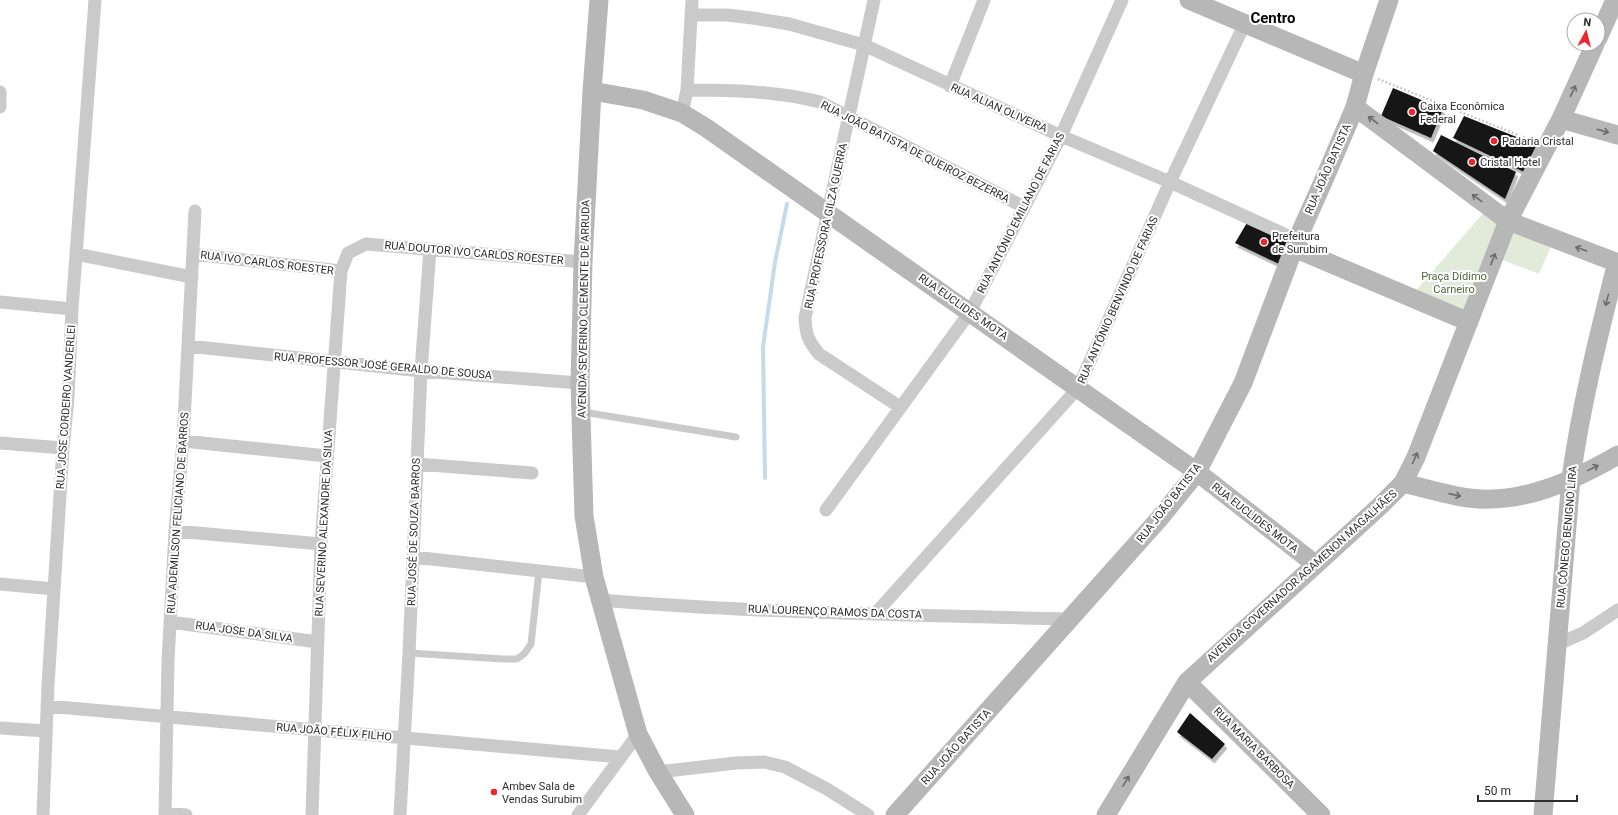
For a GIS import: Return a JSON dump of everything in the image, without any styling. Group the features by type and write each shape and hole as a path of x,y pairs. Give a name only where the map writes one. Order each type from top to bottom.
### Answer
{"main road":[{"name":"AVENIDA SEVERINO CLEMENTE DE ARRUDA","path":"599,0 592,91 583,262 580,412 584,516 594,577 638,734 658,772 686,815"},
{"path":"1189,0 1364,74"},
{"name":"RUA JOÃO BATISTA","path":"895,815 1159,519 1197,472 1243,383 1295,244 1355,107 1364,74 1389,0"},
{"path":"1606,20 1615,0"},
{"name":"AVENIDA GOVERNADOR AGAMENON MAGALHÃES","path":"1106,815 1186,682 1380,506 1403,483 1416,457 1508,222 1561,119 1591,52"},
{"name":"RUA EUCLIDES MOTA","path":"592,91 644,100 682,113 705,127 1197,472 1315,564"},
{"path":"1355,107 1508,222 1617,262"},
{"path":"1561,119 1618,134"},
{"path":"1295,244 1469,322"},
{"name":"RUA CÔNEGO BENIGNO LIRA","path":"1543,815 1571,478 1586,389 1617,262"},
{"path":"1403,483 1468,498 1500,499 1530,494 1571,478 1618,455"},
{"name":"RUA MARIA BARBOSA","path":"1186,682 1321,815"}],"street":[{"name":"RUA JOSE CORDEIRO VANDERLEI","path":"43,815 47,706 62,448 68,398 72,309 95,0"},
{"path":"682,113 687,90 692,0"},
{"name":"RUA PROFESSORA GILZA GUERRA","path":"874,0 850,117 805,318 806,334 812,346 819,354 900,407"},
{"path":"950,86 984,0"},
{"name":"RUA ANTÔNIO EMILIANO DE FARIAS","path":"826,510 970,312 1061,136 1122,0"},
{"name":"RUA ALIAN OLIVEIRA","path":"691,15 727,15 788,24 864,45 1061,136 1170,182 1295,244"},
{"name":"RUA ANTÔNIO BENVINDO DE FARIAS","path":"875,614 1078,388 1170,182 1244,23"},
{"name":"RUA JOÃO BATISTA DE QUEIROZ BEZERRA","path":"687,90 774,93 820,102 1024,207"},
{"path":"0,92 0,107"},
{"name":"RUA ADEMILSON FELICIANO DE BARROS","path":"165,814 166,717 170,622 175,531 183,441 195,211"},
{"name":"RUA DOUTOR IVO CARLOS ROESTER","path":"366,244 583,262"},
{"name":"RUA SEVERINO ALEXANDRE DA SILVA","path":"312,815 321,544 333,363 341,271 348,253 366,244"},
{"name":"RUA JOSÉ DE SOUZA BARROS","path":"400,815 417,464 430,249"},
{"path":"76,254 192,277"},
{"name":"RUA IVO CARLOS ROESTER","path":"193,254 341,271"},
{"path":"0,302 72,309"},
{"name":"RUA PROFESSOR JOSÉ GERALDO DE SOUSA","path":"188,346 333,363 580,382"},
{"path":"183,441 327,456"},
{"path":"0,443 62,448"},
{"path":"417,464 532,473"},
{"path":"175,531 321,544"},
{"path":"413,557 594,577"},
{"path":"0,584 54,589"},
{"name":"RUA LOURENÇO RAMOS DA COSTA","path":"600,600 676,606 875,614 1070,619"},
{"path":"1558,644 1583,633 1618,610"},
{"name":"RUA JOSE DA SILVA","path":"170,622 318,642"},
{"name":"RUA JOÃO FÉLIX FILHO","path":"47,706 620,757"},
{"path":"0,728 46,731"},
{"path":"578,815 638,734"},
{"path":"658,772 736,763 764,762 785,767 827,789 868,815"},
{"path":"165,814 186,815"}],"lane":[{"path":"580,412 736,437"},
{"path":"409,653 517,659 524,654 531,644 539,571"}],"path":[{"path":"1364,74 1546,146"}],"green space":[{"name":"Praça Dídimo Carneiro","path":"1484,212 1505,221 1465,316 1413,294"},
{"path":"1511,233 1551,246 1539,274 1500,259"}],"building":[{"name":"Caixa Econômica Federal","path":"1393,88 1443,109 1431,138 1381,116"},
{"name":"Padaria Cristal","path":"1464,116 1537,145 1524,172 1453,138"},
{"name":"Cristal Hotel","path":"1441,135 1516,172 1505,199 1433,151"},
{"name":"Prefeitura de Surubim","path":"1248,221 1292,240 1279,264 1235,243"},
{"path":"1190,713 1225,744 1212,759 1177,732"}],"waterway":[{"path":"765,478 763,347 775,262 787,204"}],"place":[{"name":"Caixa Econômica Federal","path":"1412,112"},
{"name":"Padaria Cristal","path":"1494,141"},
{"name":"Cristal Hotel","path":"1472,162"},
{"name":"Prefeitura de Surubim","path":"1264,242"},
{"name":"Ambev Sala de Vendas Surubim","path":"494,792"}],"district":[{"name":"Centro","path":"1273,18"}]}
